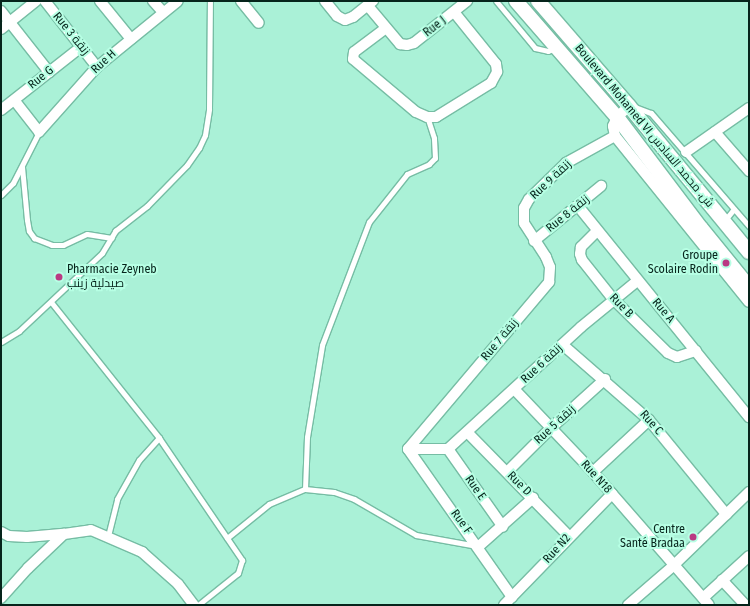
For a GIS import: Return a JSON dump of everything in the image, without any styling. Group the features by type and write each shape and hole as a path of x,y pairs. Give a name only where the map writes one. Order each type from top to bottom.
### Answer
{"main road":[{"name":"Boulevard Mohamed VI ش. محمد السادس","path":"516,1 617,117 697,231 745,287"},
{"name":"Boulevard Mohamed VI ش. محمد السادس","path":"538,1 629,106 749,252"}],"street":[{"path":"1,29 36,1"},
{"name":"Rue 3 زنقة","path":"44,1 98,67"},
{"path":"100,1 131,39"},
{"path":"153,1 163,12"},
{"name":"Rue H","path":"39,132 98,67 178,1"},
{"path":"242,1 259,23"},
{"path":"325,1 337,16 349,19 370,3 386,28 354,52 353,59 416,112 427,117 436,117 443,114 491,83 497,72 496,64 454,12"},
{"name":"Rue J","path":"386,28 400,44 407,46 414,43 467,1"},
{"path":"1,11 49,72"},
{"name":"Rue G","path":"1,110 81,47"},
{"path":"14,101 39,132"},
{"path":"629,106 617,117 613,126 615,136 697,231"},
{"path":"686,152 749,108"},
{"path":"715,132 749,171"},
{"name":"Rue 9 زنقة","path":"524,223 524,208 541,185 566,164 615,136"},
{"name":"Rue 8 زنقة","path":"534,241 601,186"},
{"name":"Rue A","path":"578,206 637,281 749,416"},
{"name":"Rue 7 زنقة","path":"408,449 549,282 550,267 524,223"},
{"name":"Rue B","path":"597,231 581,247 580,254 582,260 613,300 668,353 676,358 696,351"},
{"name":"Rue 6 زنقة","path":"448,449 468,433 613,300 637,281"},
{"path":"745,287 749,302"},
{"name":"Rue C","path":"563,345 605,379 649,420 726,514"},
{"name":"Rue 5 زنقة","path":"507,472 551,428 605,379"},
{"name":"Rue N18","path":"515,390 612,494 673,566 706,601"},
{"path":"592,472 649,420"},
{"name":"Rue D","path":"468,433 569,536"},
{"path":"408,449 448,449"},
{"name":"Rue F","path":"408,449 512,597"},
{"name":"Rue E","path":"448,449 502,527"},
{"path":"628,605 673,566 749,492"},
{"name":"Rue N2","path":"504,605 569,536 612,494"},
{"path":"478,547 533,498"},
{"path":"1,532 22,537 64,534 91,530 108,536 142,552 162,567 194,605"},
{"path":"1,598 32,564 64,534"},
{"path":"706,601 722,580 749,556"},
{"path":"722,580 746,605"}],"lane":[{"path":"1,342 19,331 51,302 102,253 125,222 147,206 187,166 205,135 209,109 210,1"},
{"path":"496,1 535,48 548,51 557,47"},
{"path":"629,106 651,113 749,226"},
{"path":"305,489 307,438 322,345 369,222 407,174 429,164 435,158 433,133 427,117"},
{"path":"1,195 13,183 39,132"},
{"path":"22,167 29,232 34,238 52,245 63,245 87,234 112,238"},
{"path":"724,221 734,209"},
{"path":"51,302 159,438 242,560 242,567 238,573 198,605"},
{"path":"108,536 120,494 140,460 159,438"},
{"path":"227,538 269,504 305,489 334,492 354,499 416,535 478,547"}],"place":[{"name":"Groupe Scolaire Rodin","path":"726,263"},
{"name":"Pharmacie Zeyneb صيدلية زينب","path":"59,277"},
{"name":"Centre Santé Bradaa","path":"693,537"}]}
